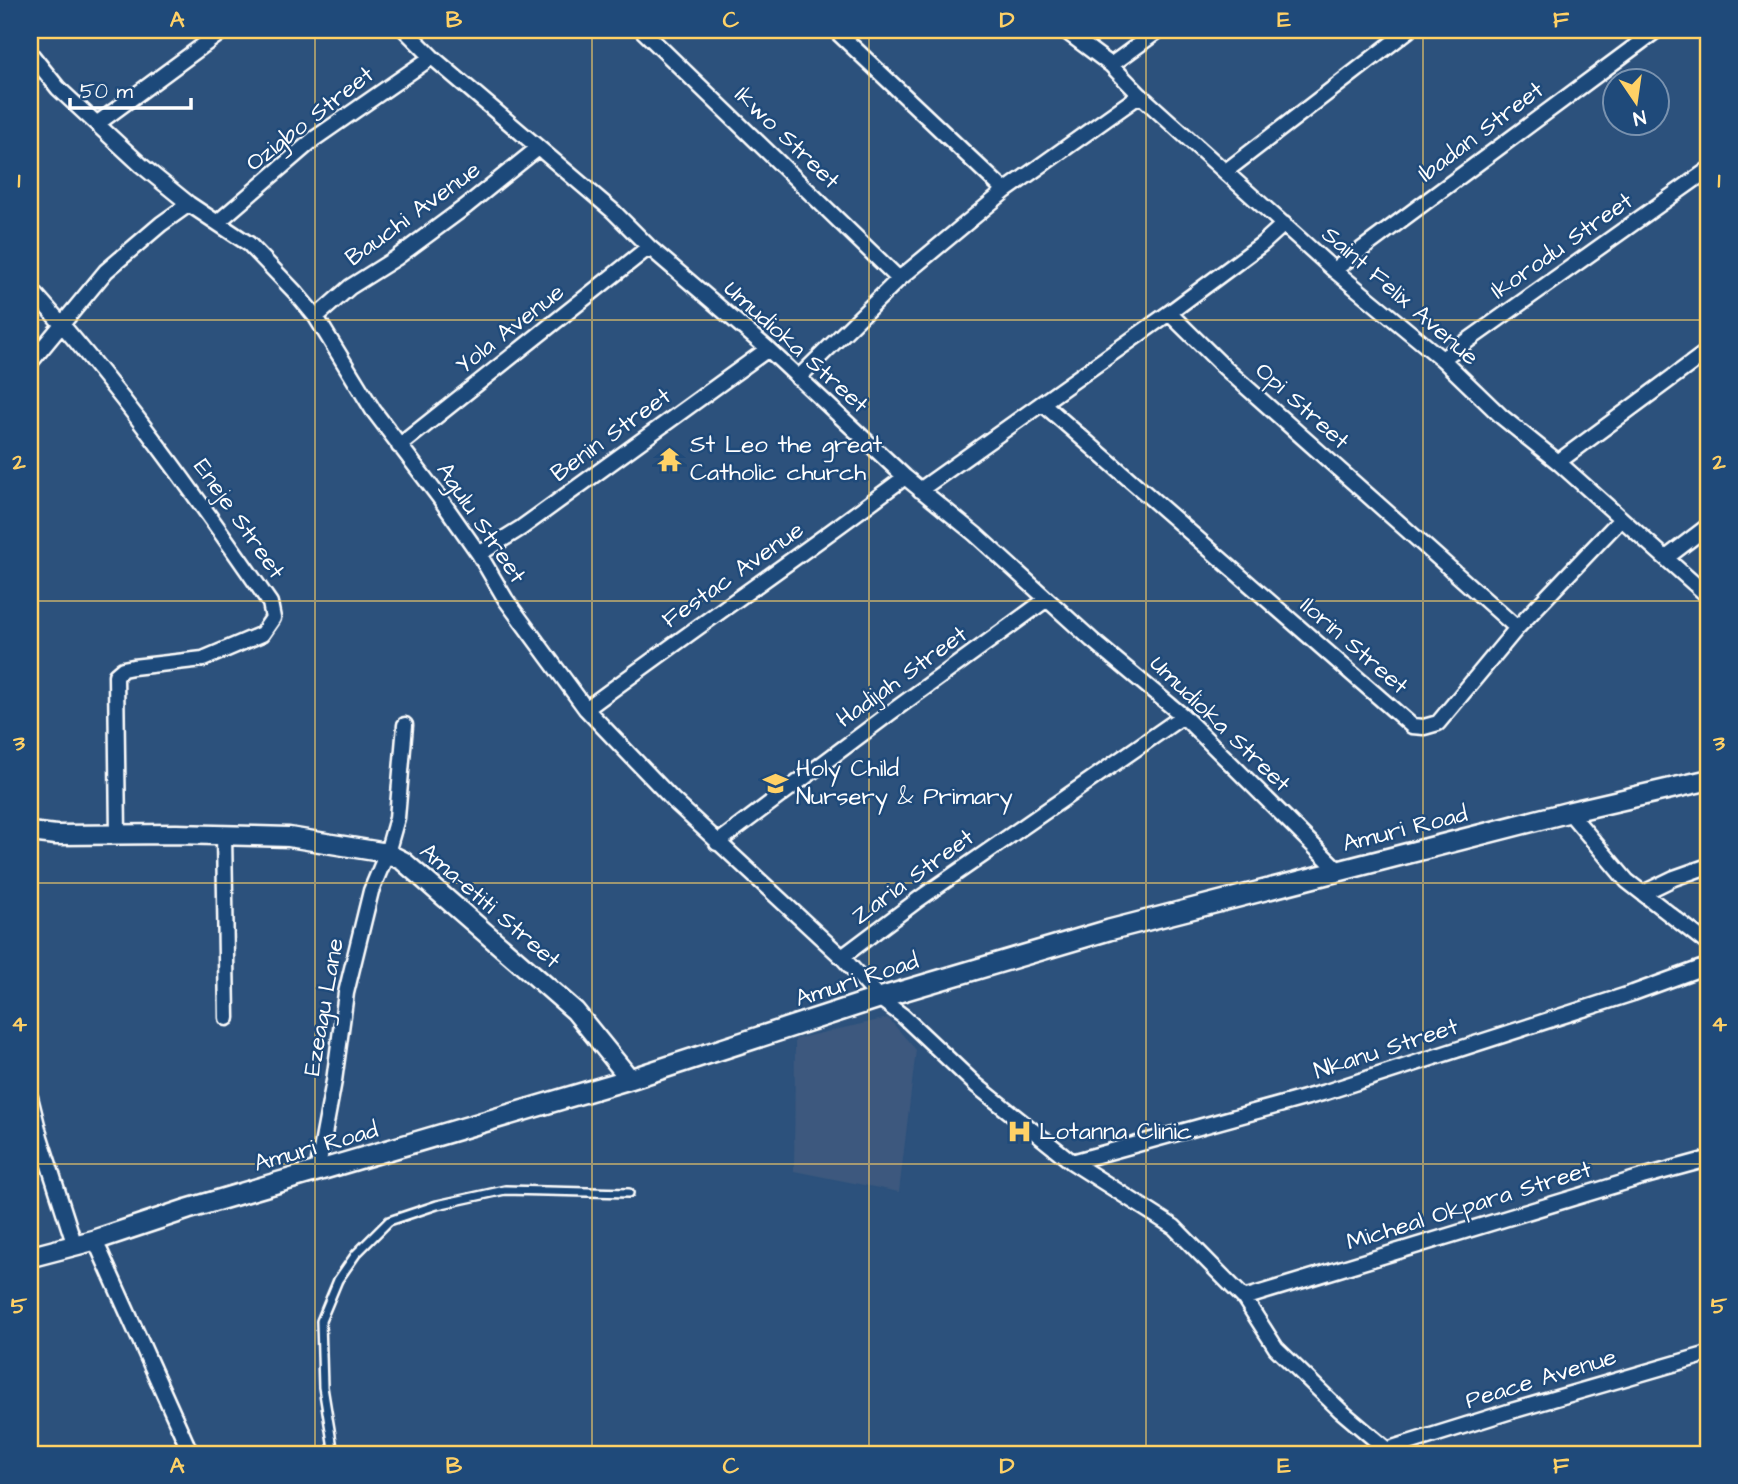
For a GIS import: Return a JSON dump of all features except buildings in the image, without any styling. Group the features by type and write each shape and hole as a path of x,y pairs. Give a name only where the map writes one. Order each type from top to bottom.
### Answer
{"main road":[{"name":"Amuri Road","path":"30,1257 75,1246 188,1209 630,1079 879,998 1109,930 1569,812 1708,780"}],"street":[{"path":"98,123 224,30"},
{"name":"Umudioka Street","path":"405,30 432,57 613,211 649,247 768,349 905,477 975,534 1183,716 1339,871"},
{"name":"Ikwo Street","path":"642,30 900,279"},
{"path":"835,30 1004,191"},
{"name":"Saint Felix Avenue","path":"1064,30 1111,65 1140,95 1334,270 1442,359 1502,417 1708,596"},
{"path":"1111,65 1158,30"},
{"path":"1226,171 1409,30"},
{"name":"Ibadan Street","path":"1334,270 1657,30"},
{"name":"Agulu Street","path":"30,53 58,88 141,165 189,204 249,244 316,317 373,411 439,496 479,554 506,600 586,709 674,801 842,957 879,998 903,1016 976,1084 1072,1161 1174,1227 1244,1298 1276,1348 1340,1410 1389,1452"},
{"name":"Ozigbo Street","path":"218,222 314,139 432,57"},
{"path":"798,378 900,279 1004,191 1140,95"},
{"name":"Bauchi Avenue","path":"316,317 350,287 396,258 537,149"},
{"name":"Ikorodu Street","path":"1442,359 1708,170"},
{"path":"30,363 106,271 189,204"},
{"path":"920,490 1169,313 1262,244 1284,224"},
{"name":"Yola Avenue","path":"399,446 649,247"},
{"name":"Eneje Street","path":"30,288 122,396 195,494 270,603 272,618 262,634 203,659 123,669 116,675 118,835"},
{"name":"Opi Street","path":"1169,313 1225,368 1517,628"},
{"name":"Benin Street","path":"479,554 521,528 768,349"},
{"path":"1558,463 1708,351"},
{"name":"Ilorin Street","path":"1042,403 1412,726 1423,727 1438,723 1517,628 1621,519"},
{"name":"Festac Avenue","path":"586,709 695,628 814,546 905,477"},
{"path":"1665,558 1708,526"},
{"name":"Hadijah Street","path":"717,843 1047,599"},
{"name":"Zaria Street","path":"842,957 919,899 1183,716"},
{"name":"Ezeagu Lane","path":"317,1172 334,1081 346,993 371,891 387,853 397,818 405,724"},
{"path":"1569,812 1626,881 1708,944"},
{"name":"Ama-etiti Street","path":"30,832 56,835 289,837 387,853 402,861 575,1011 630,1079"},
{"path":"224,835 227,1018"},
{"path":"1643,893 1708,866"},
{"name":"Nkanu Street","path":"1072,1161 1326,1092 1633,993 1704,967 1708,963"},
{"path":"30,1097 75,1246"},
{"name":"Micheal Okpara Street","path":"1244,1298 1708,1159"},
{"path":"95,1240 191,1454"},
{"name":"Peace Avenue","path":"1389,1452 1508,1412 1708,1354"}],"lane":[{"path":"334,1454 323,1387 321,1321 338,1280 356,1254 389,1222 437,1205 505,1190 629,1192"}],"shaded area":[{"path":"888,1018 916,1050 899,1192 794,1171 795,1039"}],"place":[{"name":"St Leo the great Catholic church","path":"670,459"},
{"name":"Holy Child Nursery & Primary","path":"776,783"},
{"name":"Lotanna Clinic","path":"1019,1132"}]}
